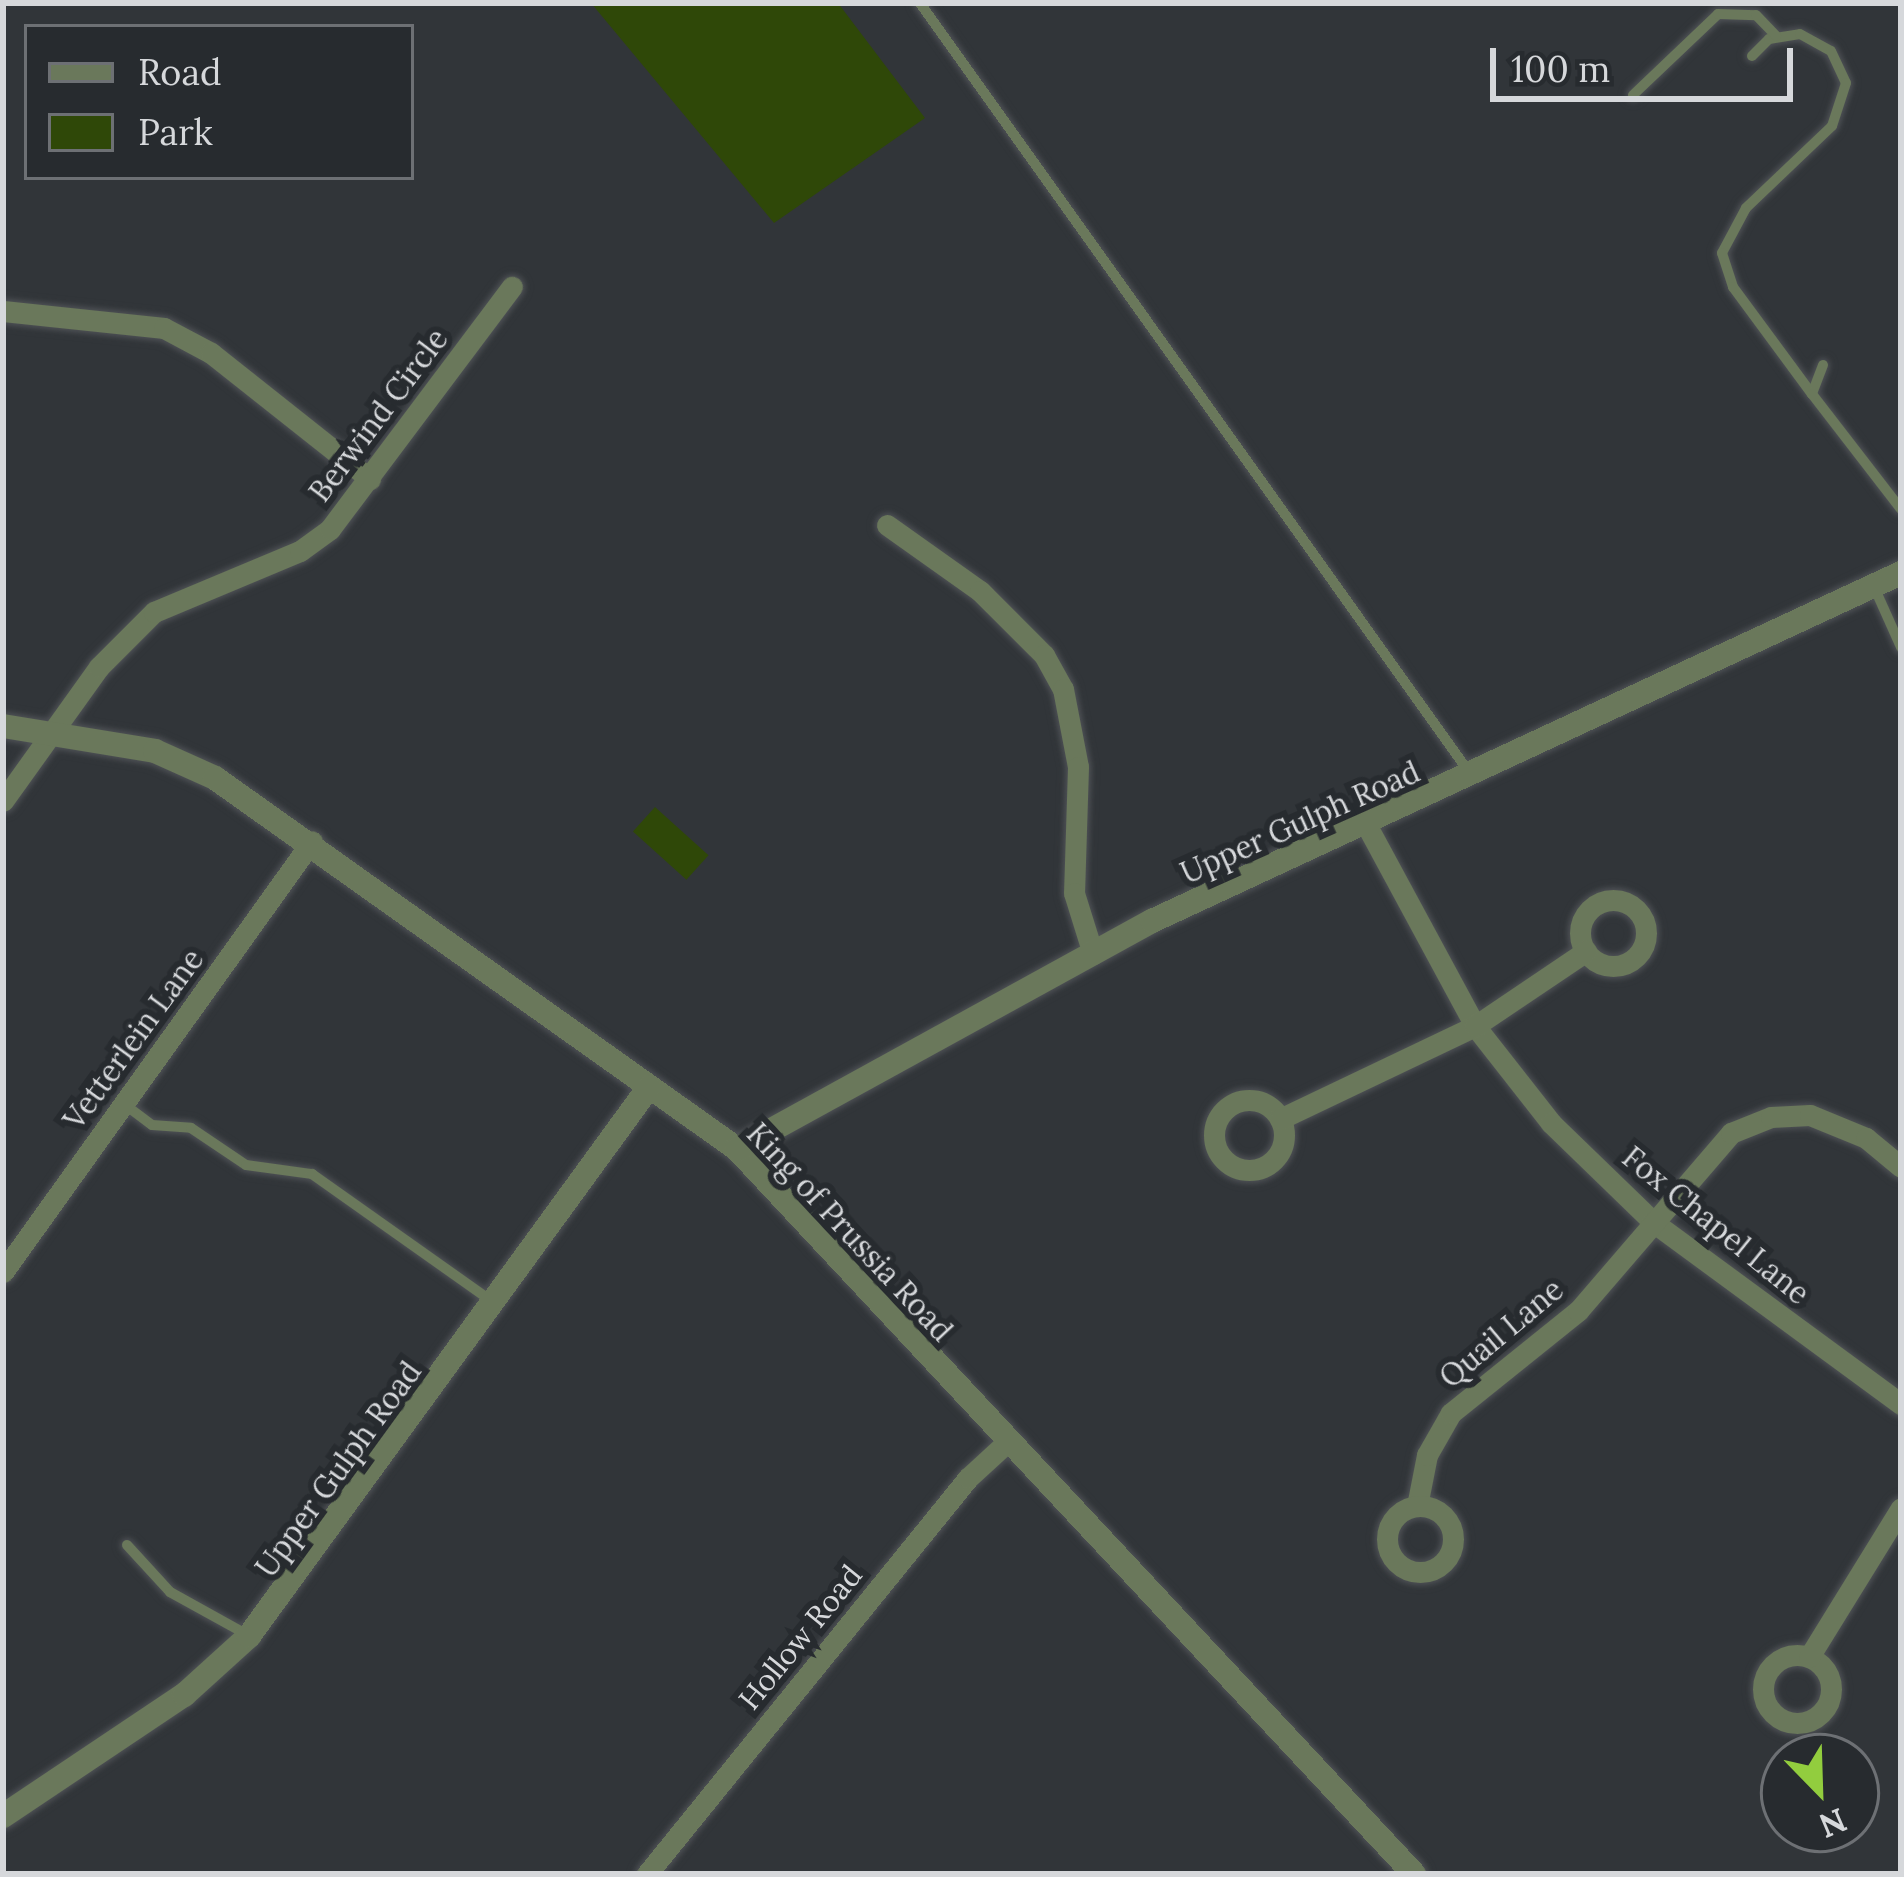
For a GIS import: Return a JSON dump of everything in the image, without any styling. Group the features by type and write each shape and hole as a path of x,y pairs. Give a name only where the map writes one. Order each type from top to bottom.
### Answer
{"street":[{"name":"Berwind Circle","path":"3,801 99,668 154,612 300,551 370,479 512,287"},
{"path":"3,311 164,328 211,352 370,479"},
{"path":"887,525 980,591 1044,655 1064,689 1078,767 1074,893 1094,954"},
{"name":"Upper Gulph Road","path":"737,1150 1094,954 1901,573"},
{"name":"King of Prussia Road","path":"3,726 56,730 155,752 214,778 312,842 737,1150 1006,1443 1414,1874"},
{"name":"Fox Chapel Lane","path":"1367,826 1475,1026 1551,1123 1653,1222 1901,1404"},
{"name":"Vetterlein Lane","path":"3,1272 312,842"},
{"path":"1280,1119 1475,1026 1586,951"},
{"name":"Upper Gulph Road","path":"3,1816 184,1695 249,1636 649,1087"},
{"name":"Quail Lane","path":"1417,1506 1427,1455 1451,1413 1543,1345 1731,1133 1771,1117 1832,1121 1901,1167"},
{"name":"Hollow Road","path":"647,1874 968,1478 1006,1443"},
{"path":"1809,1657 1901,1508"}],"lane":[{"path":"920,3 1472,777"},
{"path":"1633,95 1718,14 1741,10 1776,36"},
{"path":"1752,56 1776,36 1800,34 1831,51 1845,98 1832,126 1746,208 1721,253 1733,286 1901,509"},
{"path":"1812,394 1823,365"},
{"path":"1874,586 1901,647"},
{"path":"124,1104 152,1125 191,1128 246,1165 294,1165 312,1174 495,1304"},
{"path":"127,1545 170,1592 249,1636"}],"green space":[{"path":"591,3 838,3 925,118 774,223"},
{"path":"655,807 709,855 686,880 633,832"}]}
